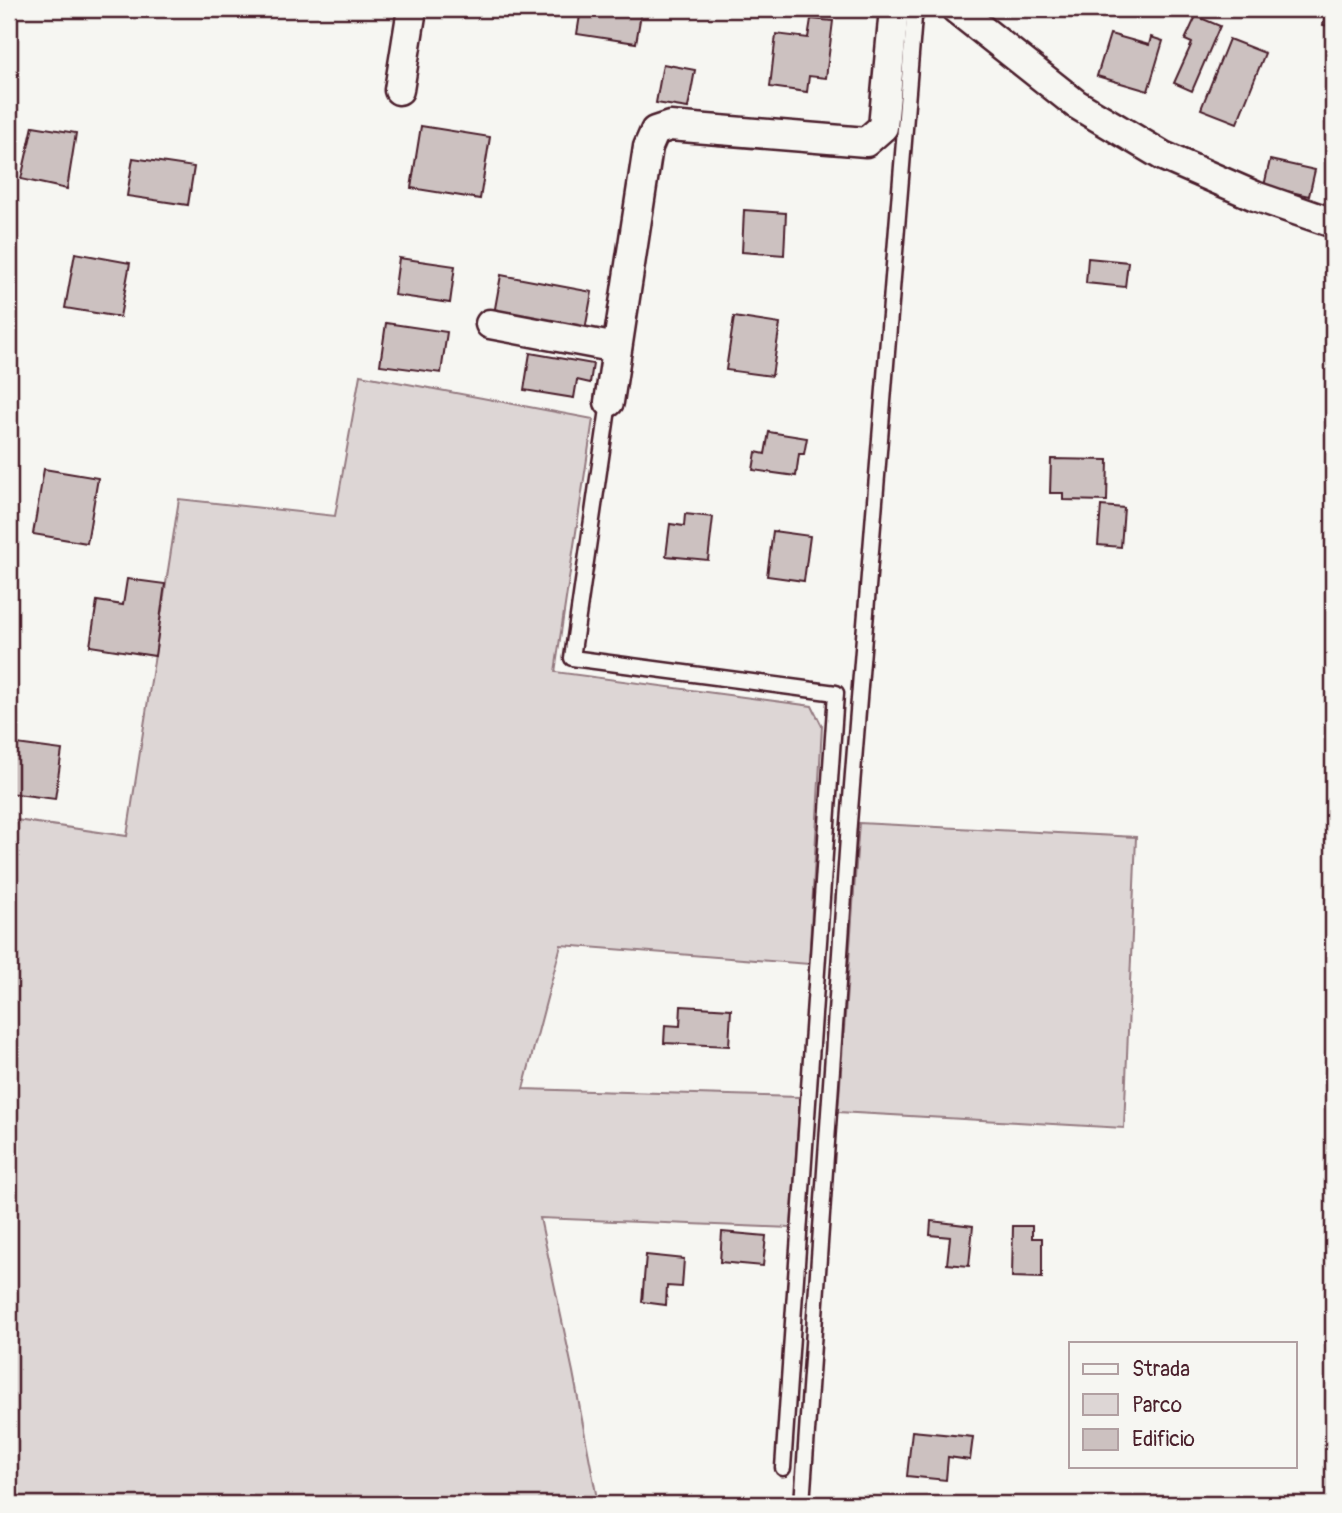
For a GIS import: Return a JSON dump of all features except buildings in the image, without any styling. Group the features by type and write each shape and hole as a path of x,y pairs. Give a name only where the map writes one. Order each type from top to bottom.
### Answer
{"street":[{"path":"399,90 412,9"},
{"path":"609,402 648,147 655,131 670,126 866,142 883,127 894,9"},
{"path":"956,9 1076,104 1163,156 1255,196 1333,223"},
{"path":"490,324 617,348"}],"lane":[{"path":"802,1504 850,809 914,17 920,9"},
{"path":"609,402 572,658 836,693 783,1468"}],"green space":[{"path":"360,375 593,419 555,672 812,706 822,726 809,964 561,945 523,1089 800,1097 791,1228 540,1218 598,1504 9,1504 9,819 127,836 179,499 335,516"},
{"path":"859,823 1136,837 1124,1128 838,1112"}]}
